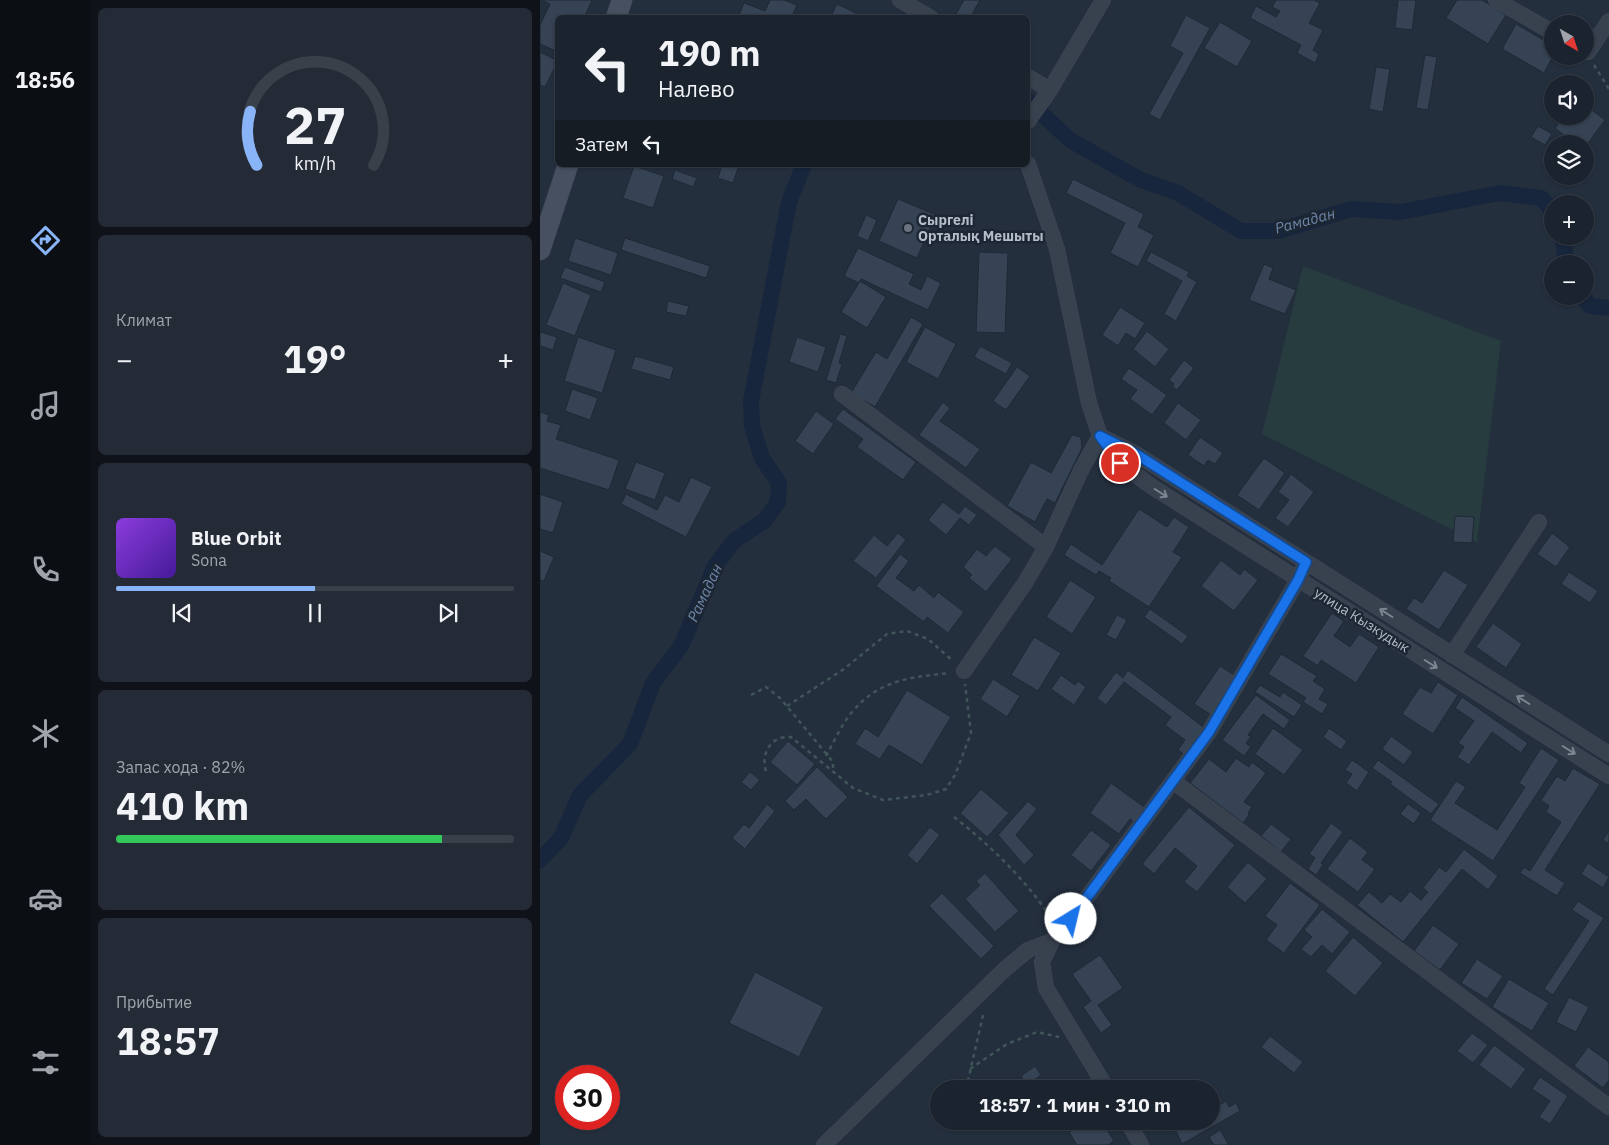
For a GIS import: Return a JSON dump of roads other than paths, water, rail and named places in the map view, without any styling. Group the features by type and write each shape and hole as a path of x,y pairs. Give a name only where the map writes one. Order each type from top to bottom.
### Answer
{"main road":[{"path":"617,15 622,0"},
{"path":"540,250 567,167"}],"street":[{"path":"900,0 926,15"},
{"path":"1030,118 1050,90 1103,0"},
{"path":"1496,0 1544,27"},
{"path":"1594,41 1609,21"},
{"path":"1030,78 1050,90"},
{"name":"улица Кызкудык","path":"1029,167 1057,248 1089,403 1100,436 1120,463 1151,486 1609,776"},
{"path":"842,394 1046,546"},
{"path":"964,671 1025,583 1046,546 1081,470 1100,436 1136,454 1609,754"},
{"path":"1452,655 1539,522"},
{"path":"1102,1080 1046,988 1042,962 1052,941 1071,919 1209,732 1298,580 1306,562"},
{"path":"1492,702 1502,686"},
{"path":"1173,781 1609,1107"},
{"path":"824,1145 1005,969 1028,950 1052,941"},
{"path":"1132,1130 1141,1145"}],"waterway":[{"name":"Рамадан","path":"1030,103 1070,140 1139,179 1178,193 1241,231 1278,231 1351,209 1400,212 1500,193 1541,198 1544,201"},
{"name":"Рамадан","path":"540,860 561,838 580,795 630,744 653,683 681,646 715,566 734,541 764,521 778,502 779,483 762,458 752,426 751,401 789,202 803,167"},
{"name":"Рамадан","path":"1564,245 1565,255"},
{"name":"Рамадан","path":"1589,305 1609,308"}],"place":[{"name":"Сыргелі Орталық Мешыты","path":"908,228"}]}
